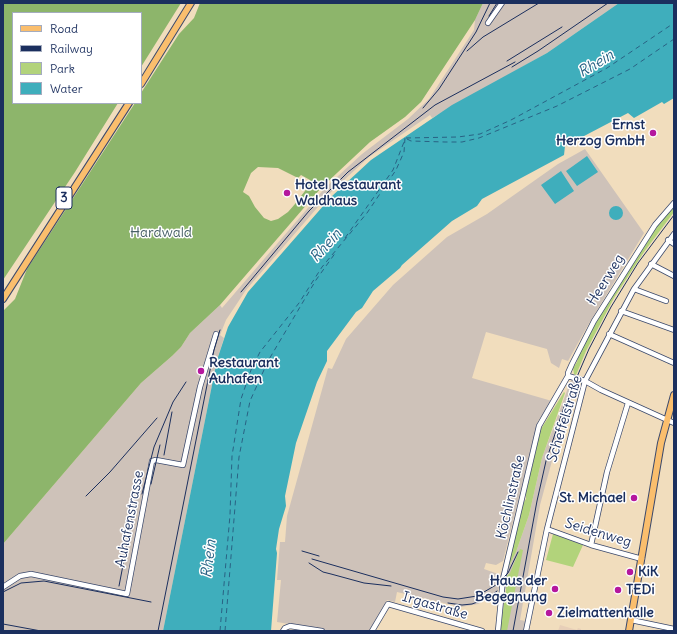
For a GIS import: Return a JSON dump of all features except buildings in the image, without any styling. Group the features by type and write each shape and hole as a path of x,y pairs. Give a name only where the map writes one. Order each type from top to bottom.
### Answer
{"main road":[{"path":"142,76 188,3"},
{"path":"142,82 191,3"},
{"name":"3","path":"3,294 124,104"},
{"name":"3","path":"3,299 128,104"},
{"path":"629,631 656,468 666,421 674,395"}],"street":[{"path":"488,23 502,3"},
{"name":"Heerweg","path":"569,376 568,373 572,364 594,321 652,230 674,203"},
{"name":"Scheffelstraße","path":"526,631 547,529 585,381 634,289 668,240 674,234"},
{"path":"668,240 674,244"},
{"path":"651,264 674,276"},
{"path":"634,289 666,301"},
{"path":"621,311 674,330"},
{"name":"Auhafenstrasse","path":"3,587 20,576 31,574 127,594 152,461 156,460 183,465 200,387 216,334"},
{"path":"609,334 674,364"},
{"path":"569,376 585,381 600,390 666,421 674,423"},
{"name":"Köchlinstraße","path":"498,631 504,571 539,426 569,376"},
{"path":"591,545 607,472 628,403"},
{"name":"Seidenweg","path":"547,529 591,545 642,559"},
{"name":"Irgastraße","path":"372,631 388,604 482,631"},
{"path":"631,620 664,629 674,629"},
{"path":"282,631 290,626 322,631"}],"shaded area":[{"path":"483,3 619,3 547,53 432,118 430,115 369,157 330,193 246,290 226,320 220,335 224,338 217,360 163,631 3,631 3,544 141,383 172,356 181,347 190,333 220,305 222,308 325,188 362,154 408,119 429,99 474,30 475,20"},
{"path":"585,149 644,233 568,361 562,359 559,368 551,363 547,349 486,332 472,378 552,401 538,421 503,561 496,565 486,563 484,569 501,575 498,592 478,604 461,607 397,592 395,602 387,600 369,631 331,631 277,622 281,580 277,580 280,542 285,542 287,516 328,368 332,369 346,339 393,285 447,237 487,214 558,164"},
{"path":"571,380 578,383 562,424 540,505 520,620 526,621 524,631 500,631 506,590 506,572 516,552 529,515 542,458"},
{"path":"560,625 577,630 578,628 581,629 581,631 558,631"}],"green space":[{"path":"3,3 181,3 142,65 142,12 12,12 12,104 117,104 75,172 3,280"},
{"name":"Hardwald","path":"200,3 483,3 475,20 421,102 405,117 370,142 321,188 220,305 190,333 181,347 172,356 141,383 3,544 3,311 15,299 27,269 134,104 142,104 142,91 179,34 194,18","holes":["258,167 278,168 298,178 301,175 310,180 308,187 288,212 278,219 271,221 264,218 255,207 249,196 243,192 251,173"]},
{"path":"674,204 674,212 644,252 614,298 586,351 576,375 574,374 573,368 577,362 581,347 588,334 658,225"},
{"path":"564,392 565,393 542,458 529,515 516,552 506,572 526,499 526,493 541,429"},
{"path":"553,534 583,545 573,567 546,560"},
{"path":"520,549 523,550 507,631 500,631 506,590 506,577 510,573"}],"water":[{"name":"Rhein","path":"619,3 674,3 674,98 664,104 662,102 634,118 628,113 565,146 564,155 482,199 477,206 452,221 373,291 362,308 356,312 327,351 327,361 317,382 296,443 285,496 286,506 279,529 276,549 277,553 271,631 163,631 217,360 228,327 248,292 331,197 371,160 452,105 547,53"},
{"path":"587,156 598,172 577,186 566,171"},
{"path":"561,171 574,191 555,204 541,185"},
{"path":"616,206 621,208 623,213 621,218 616,220 611,218 609,213 611,208"}],"ferry route":[{"path":"406,138 458,137 480,134 511,120 607,68 674,23"},
{"path":"407,139 411,141 462,142 479,138 557,106 630,69 674,39"},
{"path":"220,631 230,515 232,456 241,399 251,370 260,352 299,303 322,267 367,213 396,170 404,152 405,138"},
{"path":"345,238 393,170 404,142"},
{"path":"225,631 239,457 250,401 268,361 316,280 336,252"}],"railway":[{"path":"423,108 439,89 476,32 490,3"},
{"path":"489,16 497,3"},
{"path":"467,51 483,37 539,3"},
{"path":"512,67 608,3"},
{"path":"507,61 562,27"},
{"path":"241,292 309,211 348,172 435,105 515,62"},
{"path":"513,631 537,501 546,461 564,407 589,349 611,307 638,263 674,215"},
{"path":"158,631 214,350 220,330"},
{"path":"142,494 154,447 173,402 186,382"},
{"path":"164,455 172,412"},
{"path":"86,496 110,472 157,418"},
{"path":"151,484 160,445"},
{"path":"119,586 135,503"},
{"path":"302,551 319,556"},
{"path":"312,559 443,597 458,599 477,596 496,585 508,573 518,552"},
{"path":"309,563 323,572 364,583 391,586"},
{"path":"3,592 21,583 44,581 151,602"},
{"path":"448,603 462,605 472,604 488,598 497,591"},
{"path":"3,624 41,631"}],"place":[{"name":"Ernst Herzog GmbH","path":"653,133"},
{"name":"Hotel Restaurant Waldhaus","path":"287,193"},
{"name":"Restaurant Auhafen","path":"201,371"},
{"name":"St. Michael","path":"634,498"},
{"name":"KiK","path":"630,572"},
{"name":"Haus der Begegnung","path":"555,589"},
{"name":"TEDi","path":"618,590"},
{"name":"Zielmattenhalle","path":"549,613"}]}
